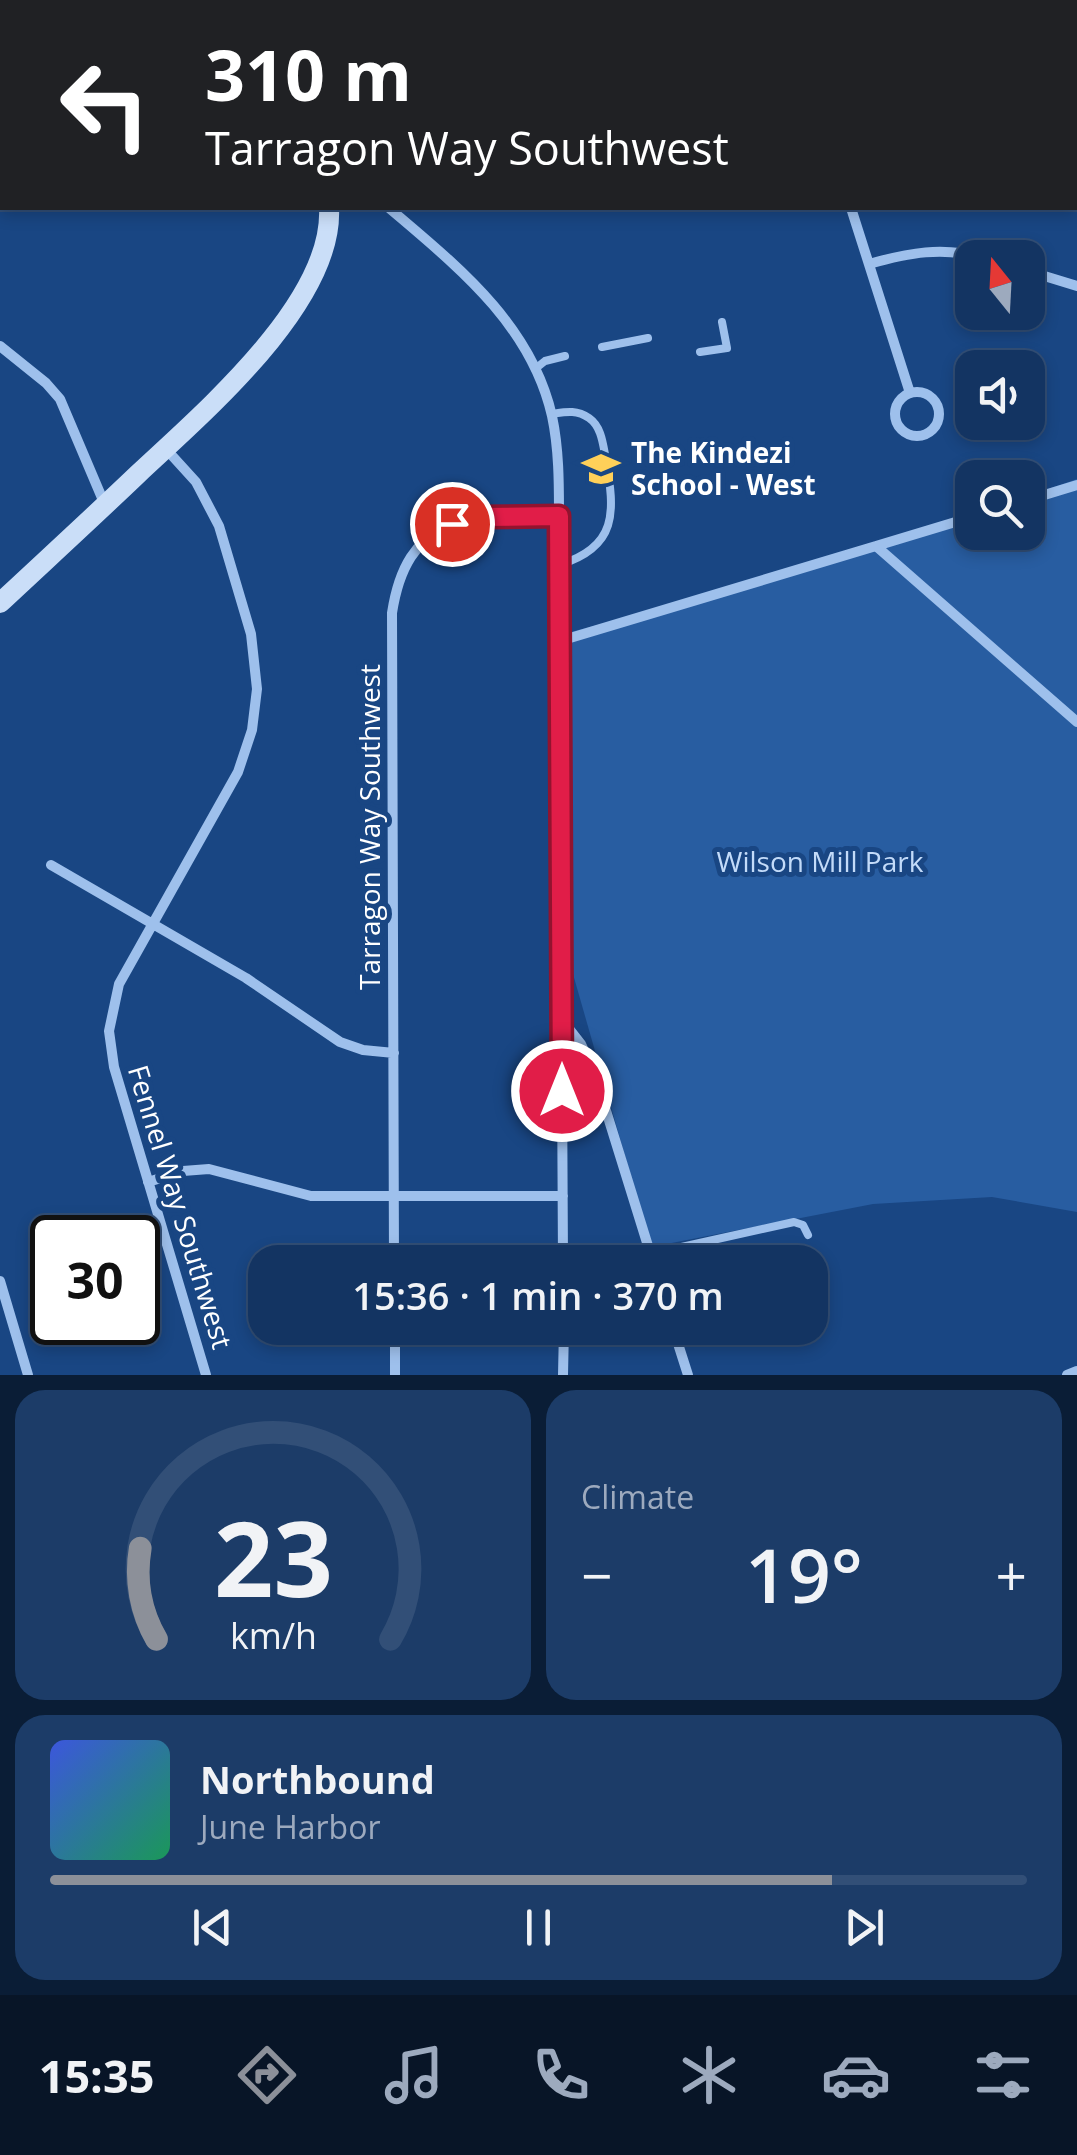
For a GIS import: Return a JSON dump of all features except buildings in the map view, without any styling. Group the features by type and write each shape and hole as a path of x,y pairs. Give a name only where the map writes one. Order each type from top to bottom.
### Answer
{"street":[{"path":"0,603 244,372 302,296 327,235 329,210"},
{"path":"391,210 491,299 535,369 552,414 558,460 560,565 564,1245"},
{"path":"852,210 910,393"},
{"path":"869,264 913,251 955,252"},
{"path":"1045,276 1077,286"},
{"path":"0,346 60,398 105,506"},
{"path":"910,393 931,396 939,408 935,428 922,436 908,434 897,424 896,409 910,393"},
{"name":"Fennel Way Southwest","path":"165,449 196,482 219,526 251,634 257,689 252,730 238,772 119,984 109,1031 114,1067 206,1375"},
{"path":"1045,495 1077,485"},
{"name":"Tarragon Way Southwest","path":"394,1245 392,613 397,584 406,562 419,546 452,524 481,517 559,516"},
{"path":"560,641 955,522"},
{"path":"876,546 1077,722"},
{"path":"51,865 246,978 340,1042 363,1050 394,1053"},
{"path":"562,1020 581,1044 594,1072 648,1245"},
{"path":"148,1182 183,1171 209,1169 311,1196 563,1196"},
{"path":"0,1281 28,1375"},
{"path":"395,1345 395,1375"},
{"path":"563,1375 564,1345"},
{"path":"678,1345 688,1375"},
{"path":"1067,1375 1077,1371"}],"lane":[{"path":"700,352 727,348 722,322"},
{"path":"602,346 648,338"},
{"path":"535,369 544,361 565,356"},
{"path":"552,414 575,411 591,418 599,430 614,504 607,530 597,546 583,558 560,565"},
{"path":"703,1245 794,1222 803,1224 808,1235"}],"green space":[{"name":"Wilson Mill Park","path":"1077,479 1077,1212 992,1197 873,1204 650,1245 563,939 559,635 759,583 955,520 955,550 1045,550 1045,490"}],"place":[{"name":"The Kindezi School - West","path":"601,469"}],"route":[{"path":"452,524 481,517 559,516 562,1091"}]}
